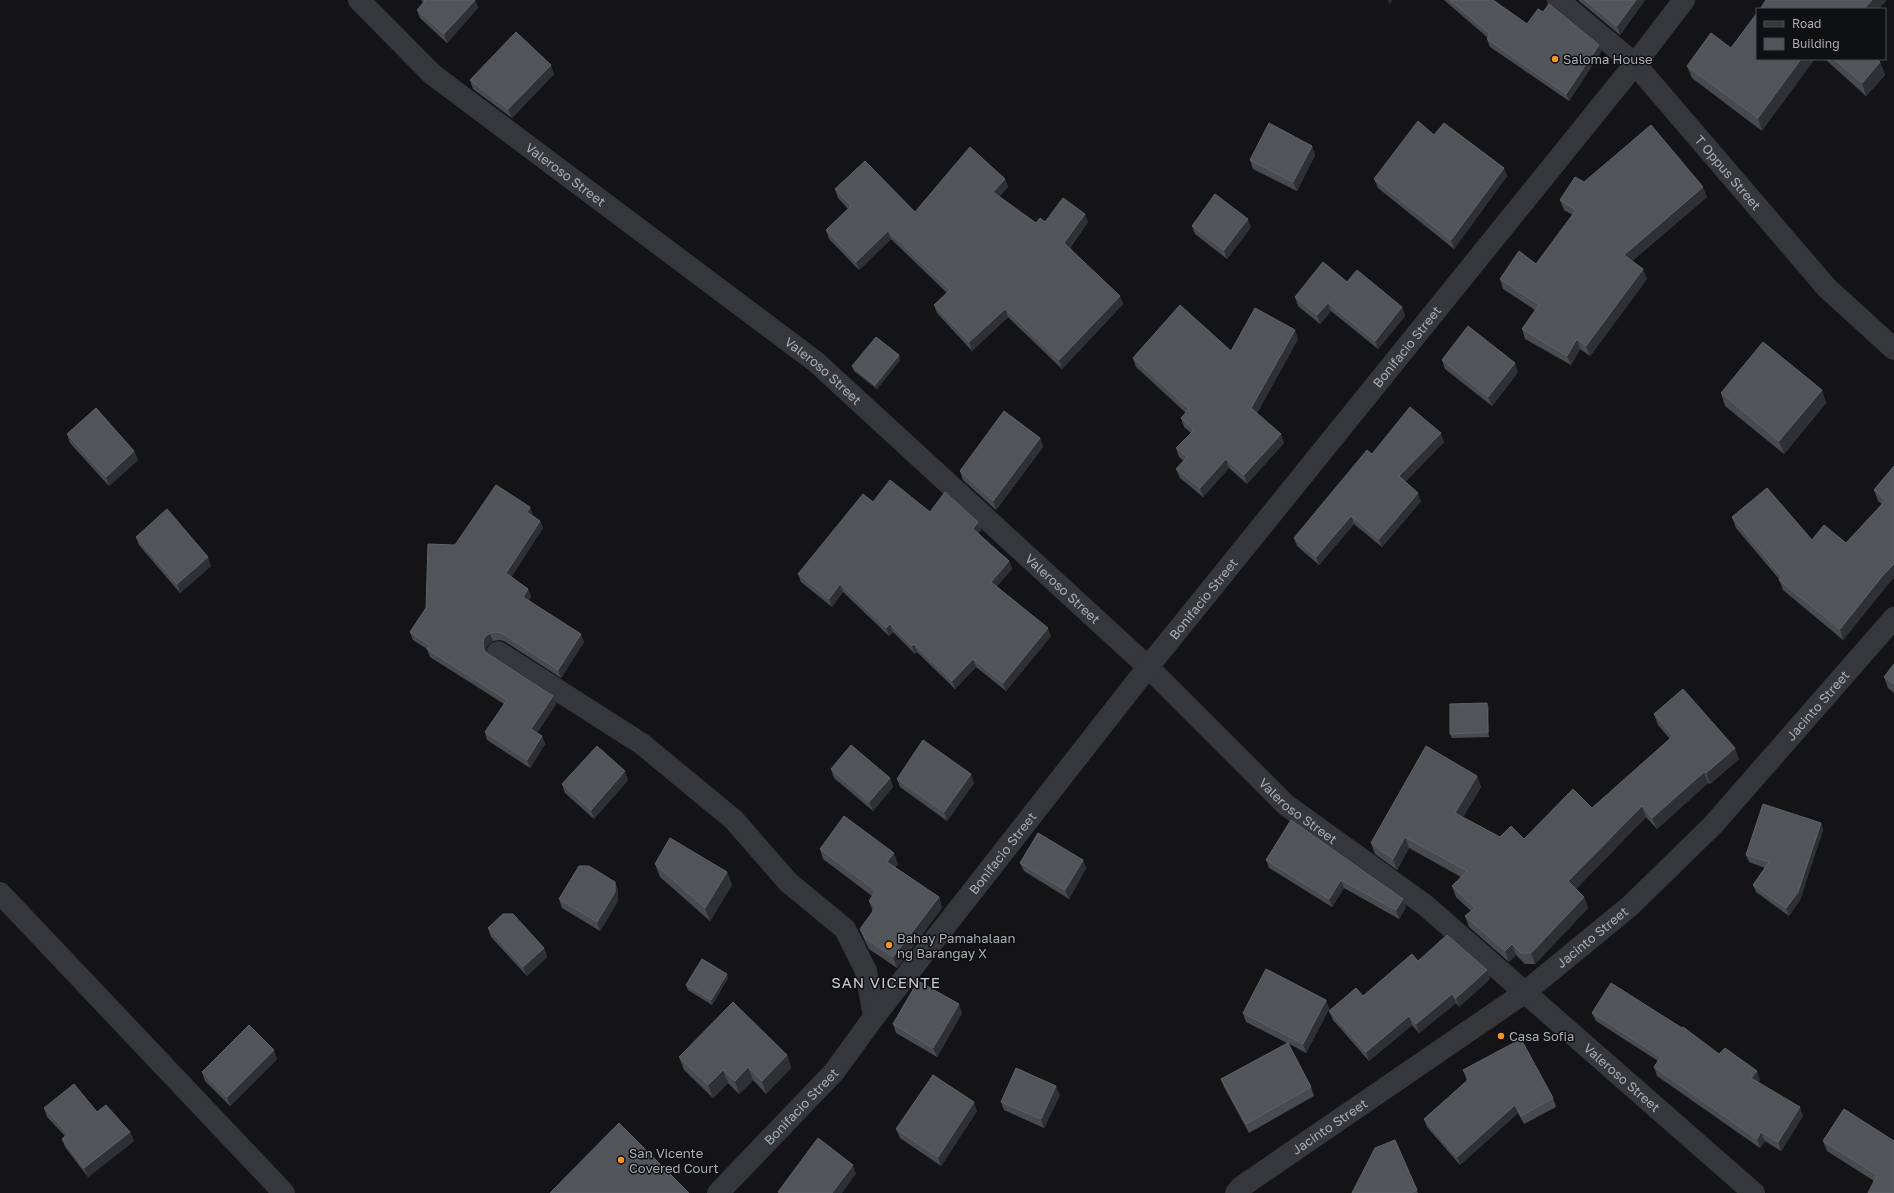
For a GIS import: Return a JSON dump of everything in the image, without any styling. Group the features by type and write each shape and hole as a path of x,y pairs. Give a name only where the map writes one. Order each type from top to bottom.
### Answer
{"street":[{"name":"Valeroso Street","path":"358,0 432,74 816,362 1148,667 1286,805 1425,905 1754,1193"},
{"name":"T Oppus Street","path":"1558,0 1635,64 1827,288 1894,349"},
{"name":"Bonifacio Street","path":"718,1193 834,1072 874,1017 1148,667 1635,64 1684,0"},
{"name":"Jacinto Street","path":"1236,1193 1241,1187 1524,993 1630,906 1713,825 1894,618"},
{"path":"498,652 642,744 734,820 788,882 845,929 866,971 874,1017"},
{"path":"0,893 284,1193"}],"building":[{"path":"424,0 475,0 444,34 417,10 425,1"},
{"path":"1450,0 1493,0 1527,24 1538,9 1543,12 1549,4 1599,45 1566,94 1487,39 1490,34"},
{"path":"1585,0 1636,0 1617,26"},
{"path":"1766,0 1872,0 1865,8 1761,8"},
{"path":"1756,14 1756,60 1800,60 1758,118 1687,66 1711,33 1731,48"},
{"path":"516,32 551,65 508,109 470,80"},
{"path":"1835,60 1878,60 1880,62 1862,83"},
{"path":"1418,121 1434,135 1444,123 1504,168 1451,240 1374,179"},
{"path":"1269,123 1312,146 1293,182 1250,160"},
{"path":"1651,125 1703,187 1624,255 1643,269 1586,346 1577,339 1567,356 1522,329 1539,305 1500,279 1519,251 1536,264 1576,210 1560,200 1575,177 1584,182"},
{"path":"970,147 1005,179 993,192 1036,223 1040,218 1045,222 1063,198 1085,214 1064,243 1120,296 1059,360 1005,309 969,342 934,305 950,290 888,231 856,262 826,230 851,206 835,189 865,161 915,212"},
{"path":"1215,194 1248,219 1224,250 1192,226"},
{"path":"1323,262 1347,282 1357,270 1402,307 1375,341 1328,303 1317,315 1295,297"},
{"path":"1180,305 1231,351 1255,308 1295,330 1251,408 1281,434 1244,475 1226,459 1200,488 1176,469 1187,457 1176,448 1194,430 1181,418 1189,409 1133,358"},
{"path":"1468,326 1515,363 1488,397 1442,360"},
{"path":"876,337 899,355 875,385 852,366"},
{"path":"1763,342 1822,390 1779,441 1721,393"},
{"path":"1410,407 1441,433 1399,476 1418,493 1379,539 1351,516 1316,557 1294,538 1367,450 1372,454"},
{"path":"96,408 134,451 106,477 67,434"},
{"path":"1004,411 1040,438 993,501 960,471"},
{"path":"1894,466 1894,564 1884,574 1840,629 1779,580 1781,576 1732,517 1767,488 1812,540 1824,525 1846,543 1886,500 1874,490"},
{"path":"890,480 930,512 945,492 978,522 973,529 1009,561 991,582 1048,628 1003,683 973,659 952,681 914,644 912,646 890,624 886,628 840,584 829,599 798,574 863,494 873,502"},
{"path":"496,485 530,507 527,512 540,521 506,573 528,589 523,597 581,634 558,670 502,633 490,633 484,638 484,650 488,654 553,696 531,729 542,736 527,760 485,732 507,700 427,649 429,645 410,632 426,608 428,544 455,545"},
{"path":"167,509 208,557 177,584 136,537"},
{"path":"1894,664 1894,684 1884,677"},
{"path":"1683,689 1735,748 1706,773 1704,772 1652,818 1642,806 1568,881 1584,897 1531,953 1521,953 1512,944 1505,951 1465,916 1475,908 1452,886 1467,871 1405,837 1393,859 1371,843 1426,746 1477,776 1455,813 1500,837 1511,826 1524,839 1573,789 1592,808 1673,736 1654,714"},
{"path":"1487,703 1488,732 1450,734 1450,704"},
{"path":"923,740 971,774 944,812 897,779"},
{"path":"851,745 890,778 869,802 831,769"},
{"path":"597,746 625,771 591,810 562,784"},
{"path":"1763,804 1821,823 1798,892 1786,908 1753,885 1769,862 1746,855"},
{"path":"844,816 894,853 887,862 939,897 893,957 865,938 860,929 876,907 869,901 876,891 820,849"},
{"path":"1291,820 1403,899 1396,910 1341,880 1329,899 1266,860"},
{"path":"1038,833 1083,860 1065,890 1020,863"},
{"path":"670,838 727,872 705,908 655,864"},
{"path":"579,866 589,866 615,882 615,892 597,922 559,899"},
{"path":"503,914 513,914 544,948 523,967 488,928"},
{"path":"1447,935 1487,970 1456,998 1452,994 1416,1024 1409,1016 1366,1052 1329,1011 1356,988 1363,996 1412,954 1418,961"},
{"path":"702,959 727,974 711,1000 686,985"},
{"path":"1266,969 1326,1000 1303,1044 1243,1013"},
{"path":"918,981 959,1004 933,1048 893,1024"},
{"path":"1611,983 1682,1028 1683,1027 1719,1054 1725,1048 1757,1071 1751,1078 1800,1107 1778,1142 1761,1132 1757,1139 1654,1067 1661,1057 1592,1013"},
{"path":"733,1002 787,1055 762,1081 748,1067 735,1081 723,1070 708,1085 679,1057"},
{"path":"249,1025 274,1050 227,1097 202,1072"},
{"path":"1521,1039 1553,1098 1521,1116 1515,1105 1457,1157 1424,1119 1469,1079 1463,1070"},
{"path":"1288,1043 1311,1087 1246,1124 1221,1079"},
{"path":"1016,1068 1056,1086 1041,1119 1001,1102"},
{"path":"933,1075 974,1102 938,1157 896,1129"},
{"path":"74,1084 97,1112 106,1105 130,1132 84,1168 62,1139 68,1134 44,1108"},
{"path":"1844,1109 1894,1141 1894,1193 1868,1193 1877,1175 1823,1141"},
{"name":"San Vicente Covered Court","path":"619,1123 689,1193 550,1193"},
{"path":"818,1138 853,1165 832,1193 778,1192"},
{"path":"1395,1140 1417,1190 1411,1193 1352,1193 1375,1148"}],"place":[{"name":"Saloma House","path":"1555,59"},
{"name":"Bahay Pamahalaan ng Barangay X","path":"889,945"},
{"name":"Casa Sofia","path":"1501,1036"},
{"name":"San Vicente Covered Court","path":"621,1160"}],"district":[{"name":"SAN VICENTE","path":"886,983"}]}
